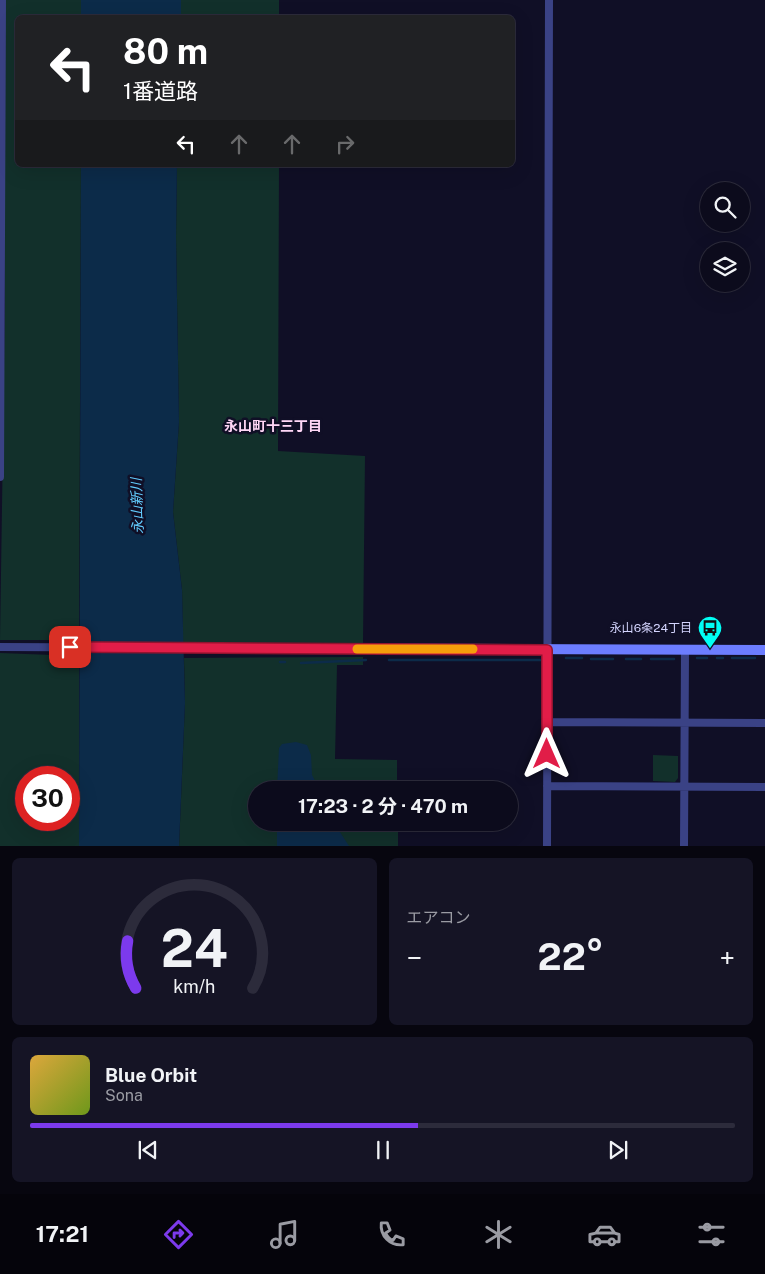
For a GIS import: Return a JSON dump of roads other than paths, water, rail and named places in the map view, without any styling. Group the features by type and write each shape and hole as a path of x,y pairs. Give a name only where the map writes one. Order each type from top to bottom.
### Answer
{"street":[{"path":"0,477 2,0"},
{"path":"547,846 549,0"},
{"path":"0,647 765,650"},
{"path":"684,846 685,650"},
{"path":"548,722 765,723"},
{"path":"547,786 765,787"}],"water":[{"path":"81,0 181,0 181,15 81,15"},
{"name":"永山新川","path":"81,167 177,167 176,237 179,422 173,512 182,590 185,703 179,846 79,846"},
{"path":"296,742 307,745 311,755 312,775 315,781 277,781 279,748 282,744"},
{"path":"277,831 339,831 349,846 277,846"}],"waterway":[{"path":"566,658 582,658"},
{"path":"697,658 707,658"},
{"path":"717,658 723,658"},
{"path":"732,658 755,658"},
{"path":"591,659 613,659"},
{"path":"626,659 641,659"},
{"path":"651,659 674,659"},
{"path":"301,663 366,660"},
{"path":"389,660 541,660"},
{"path":"280,662 285,662"}],"place":[{"name":"永山6条24丁目","path":"710,649"}],"district":[{"name":"永山町十三丁目","path":"273,426"}]}
